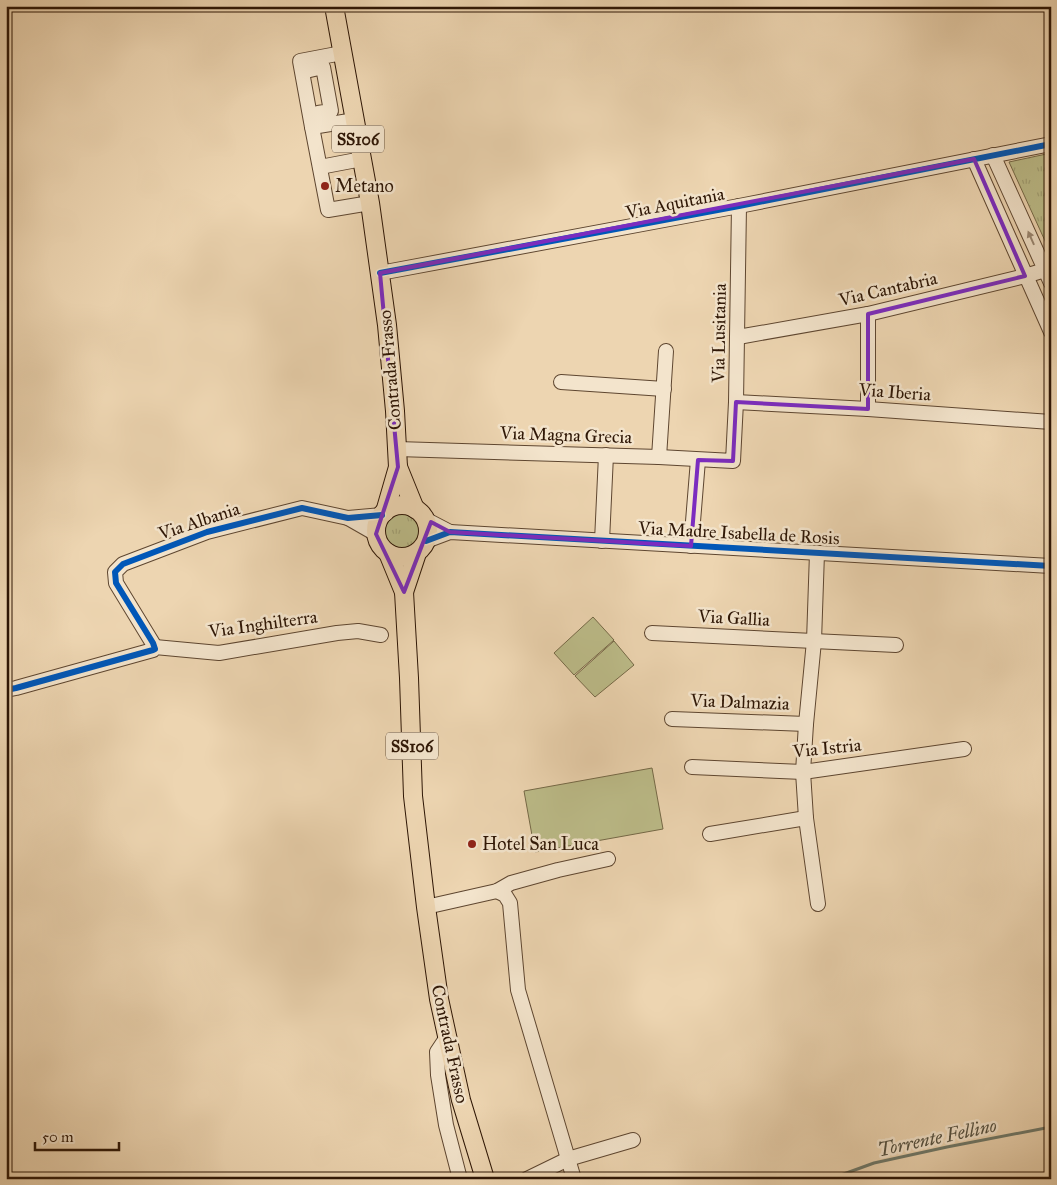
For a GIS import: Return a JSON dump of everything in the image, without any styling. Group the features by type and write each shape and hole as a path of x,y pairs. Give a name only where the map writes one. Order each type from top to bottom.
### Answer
{"main road":[{"name":"SS106","path":"334,6 370,203 380,273"},
{"name":"Contrada Frasso","path":"380,273 390,351 398,467 384,514"},
{"name":"Contrada Frasso","path":"398,467 420,514"},
{"path":"384,514 392,507 401,505 408,506 420,514"},
{"name":"SS106","path":"384,514 377,526 376,534 378,542 388,553"},
{"name":"SS106","path":"420,514 428,526 428,534 422,547"},
{"name":"Contrada Frasso","path":"404,592 422,547"},
{"path":"388,553 403,557 410,556 422,547"},
{"name":"Contrada Frasso","path":"388,553 404,592 410,678 413,796 438,999 461,1100 485,1179"}],"street":[{"path":"342,53 300,61 310,70 320,167 328,210 370,203"},
{"path":"310,70 323,67 331,111 316,117"},
{"path":"316,117 354,120"},
{"name":"Via Aquitania","path":"380,273 739,206 1051,144"},
{"path":"993,155 1048,276"},
{"path":"320,167 362,159"},
{"path":"974,159 1051,332"},
{"name":"Via Lusitania","path":"733,461 738,337 739,206"},
{"name":"Via Cantabria","path":"738,337 868,314 1025,276 1048,276"},
{"path":"868,314 868,409"},
{"path":"659,457 666,351"},
{"path":"562,382 664,390"},
{"name":"Via Iberia","path":"736,402 1051,422"},
{"name":"Via Magna Grecia","path":"397,448 733,461"},
{"path":"602,541 606,455"},
{"name":"Via Madre Isabella de Rosis","path":"691,546 698,460"},
{"name":"Via Albania","path":"155,647 116,583 115,572 122,564 207,532 302,508 348,518 376,534"},
{"name":"Via Albania","path":"348,518 384,514"},
{"name":"Via Madre Isabella de Rosis","path":"420,514 450,532 1051,566"},
{"name":"Via Madre Isabella de Rosis","path":"422,547 450,532"},
{"path":"817,553 814,641 803,772 806,818 818,904"},
{"name":"Via Inghilterra","path":"6,690 153,650 155,647 219,653 337,633 358,631 381,635"},
{"name":"Via Gallia","path":"652,633 896,645"},
{"name":"Via Dalmazia","path":"672,718 806,724"},
{"name":"Via Istria","path":"692,767 803,772 964,749"},
{"path":"710,834 806,818"},
{"path":"426,907 497,892 511,883 608,859"},
{"path":"497,892 505,895 510,903 518,990 574,1179"},
{"name":"Contrada Frasso","path":"447,1037 437,1052 438,1075 446,1125 460,1179"},
{"path":"527,1179 568,1159 634,1140"}],"highlighted area":[{"path":"974,159 1025,276 868,314 868,409 736,402 733,461 698,460 691,546 450,532 431,522 404,592 376,534 398,467 380,273"}],"green space":[{"path":"1051,153 1051,254 1009,162"},
{"path":"402,513 409,514 415,518 419,524 419,538 415,544 409,548 402,549 395,548 389,544 385,538 384,531 385,524 389,518 395,514"},
{"path":"593,617 614,640 574,675 554,653"},
{"path":"614,641 634,665 595,697 575,676"},
{"path":"652,768 663,829 535,852 524,791"}],"waterway":[{"name":"Torrente Fellino","path":"830,1179 874,1163 1051,1127"}],"cycle path":[{"path":"380,273 739,206 1051,144"},
{"path":"6,690 155,649 116,583 115,572 123,564 207,532 302,508 348,518 382,515"},
{"path":"426,541 450,532 1051,566"}],"place":[{"name":"Metano","path":"325,186"},
{"name":"Hotel San Luca","path":"472,844"}]}
